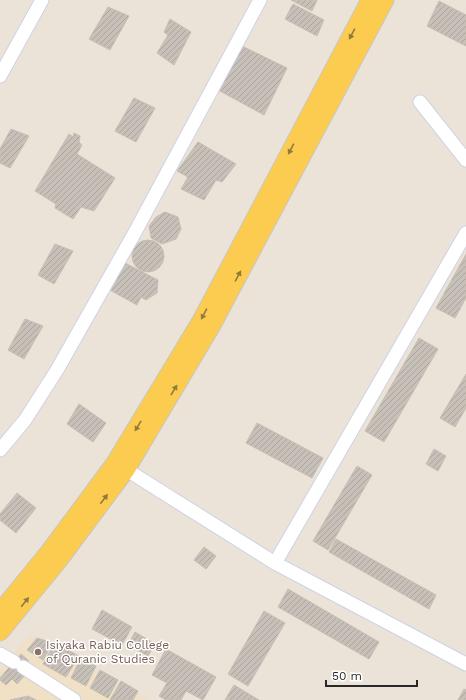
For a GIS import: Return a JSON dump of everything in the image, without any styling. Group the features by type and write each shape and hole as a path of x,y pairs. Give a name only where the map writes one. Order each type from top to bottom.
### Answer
{"main road":[{"path":"0,632 59,560 212,327 339,72 370,0"},
{"path":"339,72 384,0"},
{"path":"0,612 121,467"}],"street":[{"path":"0,76 42,0"},
{"path":"0,450 25,420 57,370 134,234 260,0"},
{"path":"420,102 466,160"},
{"path":"276,563 466,233"},
{"path":"121,467 276,563 466,664"},
{"path":"0,654 74,700"}],"shaded area":[{"name":"Isiyaka Rabiu College of Quranic Studies","path":"30,635 148,700 0,700 0,670"}],"building":[{"path":"291,0 317,0 312,11"},
{"path":"439,1 466,15 466,46 427,26"},
{"path":"293,4 324,20 317,36 285,19"},
{"path":"108,7 129,16 110,50 89,39"},
{"path":"170,19 191,32 174,65 157,53 168,35 164,32"},
{"path":"242,46 287,68 264,115 218,90"},
{"path":"134,98 155,108 136,142 115,131"},
{"path":"11,129 29,136 10,168 0,163 0,149"},
{"path":"74,133 80,136 79,142 82,145 77,154 115,178 94,211 81,207 73,219 55,208 56,204 35,191 69,134 73,137"},
{"path":"198,142 236,164 222,182 216,180 204,200 181,189 188,177 177,171"},
{"path":"165,212 178,217 181,229 176,239 162,244 151,238 149,226 156,217"},
{"path":"148,240 157,243 161,247 164,256 161,265 157,269 148,272 139,269 135,265 132,256 135,247 139,243"},
{"path":"55,244 73,251 54,284 38,275"},
{"path":"466,254 466,298 455,318 436,308"},
{"path":"125,263 158,280 157,293 146,300 141,297 137,305 110,290"},
{"path":"25,319 43,326 24,359 8,350"},
{"path":"419,338 438,349 384,442 365,431"},
{"path":"466,374 466,408 455,427 440,418"},
{"path":"79,404 106,423 93,442 67,424"},
{"path":"257,423 323,458 312,478 246,443"},
{"path":"434,449 446,456 438,471 426,464"},
{"path":"357,466 372,475 328,550 313,541"},
{"path":"17,493 36,508 16,533 0,520 0,514"},
{"path":"336,539 436,595 429,609 329,552"},
{"path":"204,547 216,556 206,569 194,560"},
{"path":"288,589 379,642 369,659 278,607"},
{"path":"102,610 132,627 122,645 92,629"},
{"path":"264,611 285,623 248,686 228,674"},
{"path":"135,632 155,644 148,656 128,645"},
{"path":"37,638 53,643 43,660 27,650"},
{"path":"55,643 79,656 66,677 43,664"},
{"path":"166,649 216,677 203,700 186,691 181,700 166,700 159,696 167,683 152,675"},
{"path":"21,654 29,661 22,669 27,673 17,684 12,679 6,685 0,680 0,678"},
{"path":"81,658 96,666 86,686 71,678"},
{"path":"100,670 118,680 108,698 90,688"},
{"path":"121,681 138,691 133,700 110,700"},
{"path":"234,685 259,700 225,700"},
{"path":"464,689 466,690 466,700 458,700"},
{"path":"28,696 36,700 10,700"}],"place":[{"name":"Isiyaka Rabiu College of Quranic Studies","path":"38,652"}]}
